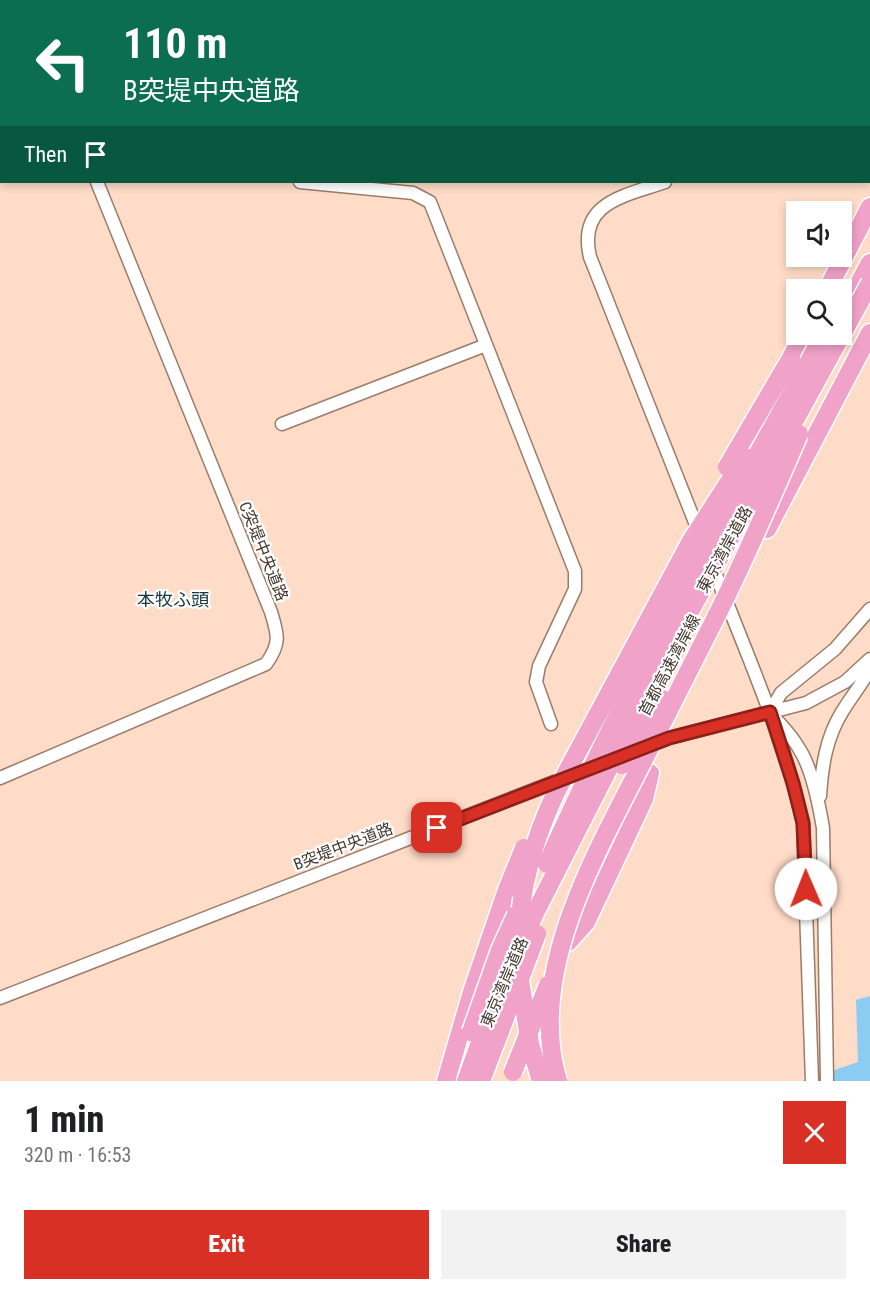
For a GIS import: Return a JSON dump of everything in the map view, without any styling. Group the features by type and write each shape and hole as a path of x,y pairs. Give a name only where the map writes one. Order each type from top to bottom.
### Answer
{"highway":[{"path":"833,279 870,207"},
{"path":"852,283 870,250"},
{"path":"852,296 870,263"},
{"name":"東京湾岸道路","path":"461,1081 498,993 552,879 672,644 870,283"},
{"name":"首都高速湾岸線","path":"481,1081 549,906 600,800 677,647 870,294"},
{"path":"510,1081 539,1005 568,942 766,529 870,333"},
{"path":"446,1081 487,945 549,789 584,715 682,540 791,358 808,345"},
{"path":"541,1081 530,1044 524,1011 519,957 519,930 524,890 539,831 564,774 691,541 813,345"},
{"name":"首都高速湾岸線","path":"461,1081 529,905 583,784 643,666 814,345"},
{"path":"558,1081 551,1037 551,999 556,966 574,906 614,818 738,574 824,377"},
{"path":"552,879 766,529"},
{"path":"461,1081 483,995 500,950 682,540"}],"street":[{"name":"C突堤中央道路","path":"0,778 266,664 276,650 278,633 271,612 97,183"},
{"path":"309,183 413,194 430,202 575,571 575,589 539,666 537,682 552,724"},
{"path":"662,183 605,205 588,228 587,243 593,265 770,712 793,783 803,823 812,1081"},
{"path":"282,424 486,345"},
{"path":"770,712 781,693 835,649 870,609"},
{"name":"B突堤中央道路","path":"0,998 633,751 669,738 806,703 845,682 870,659"},
{"path":"827,1081 824,850 819,805 822,765 830,738 841,714 870,669"},
{"path":"770,712 800,748 819,805"}],"water":[{"path":"870,996 870,1081 802,1081 858,1062 856,1000"}],"district":[{"name":"本牧ふ頭","path":"173,600"}],"route":[{"path":"437,828 669,738 770,712 793,783 803,823 806,847 806,889"}]}
